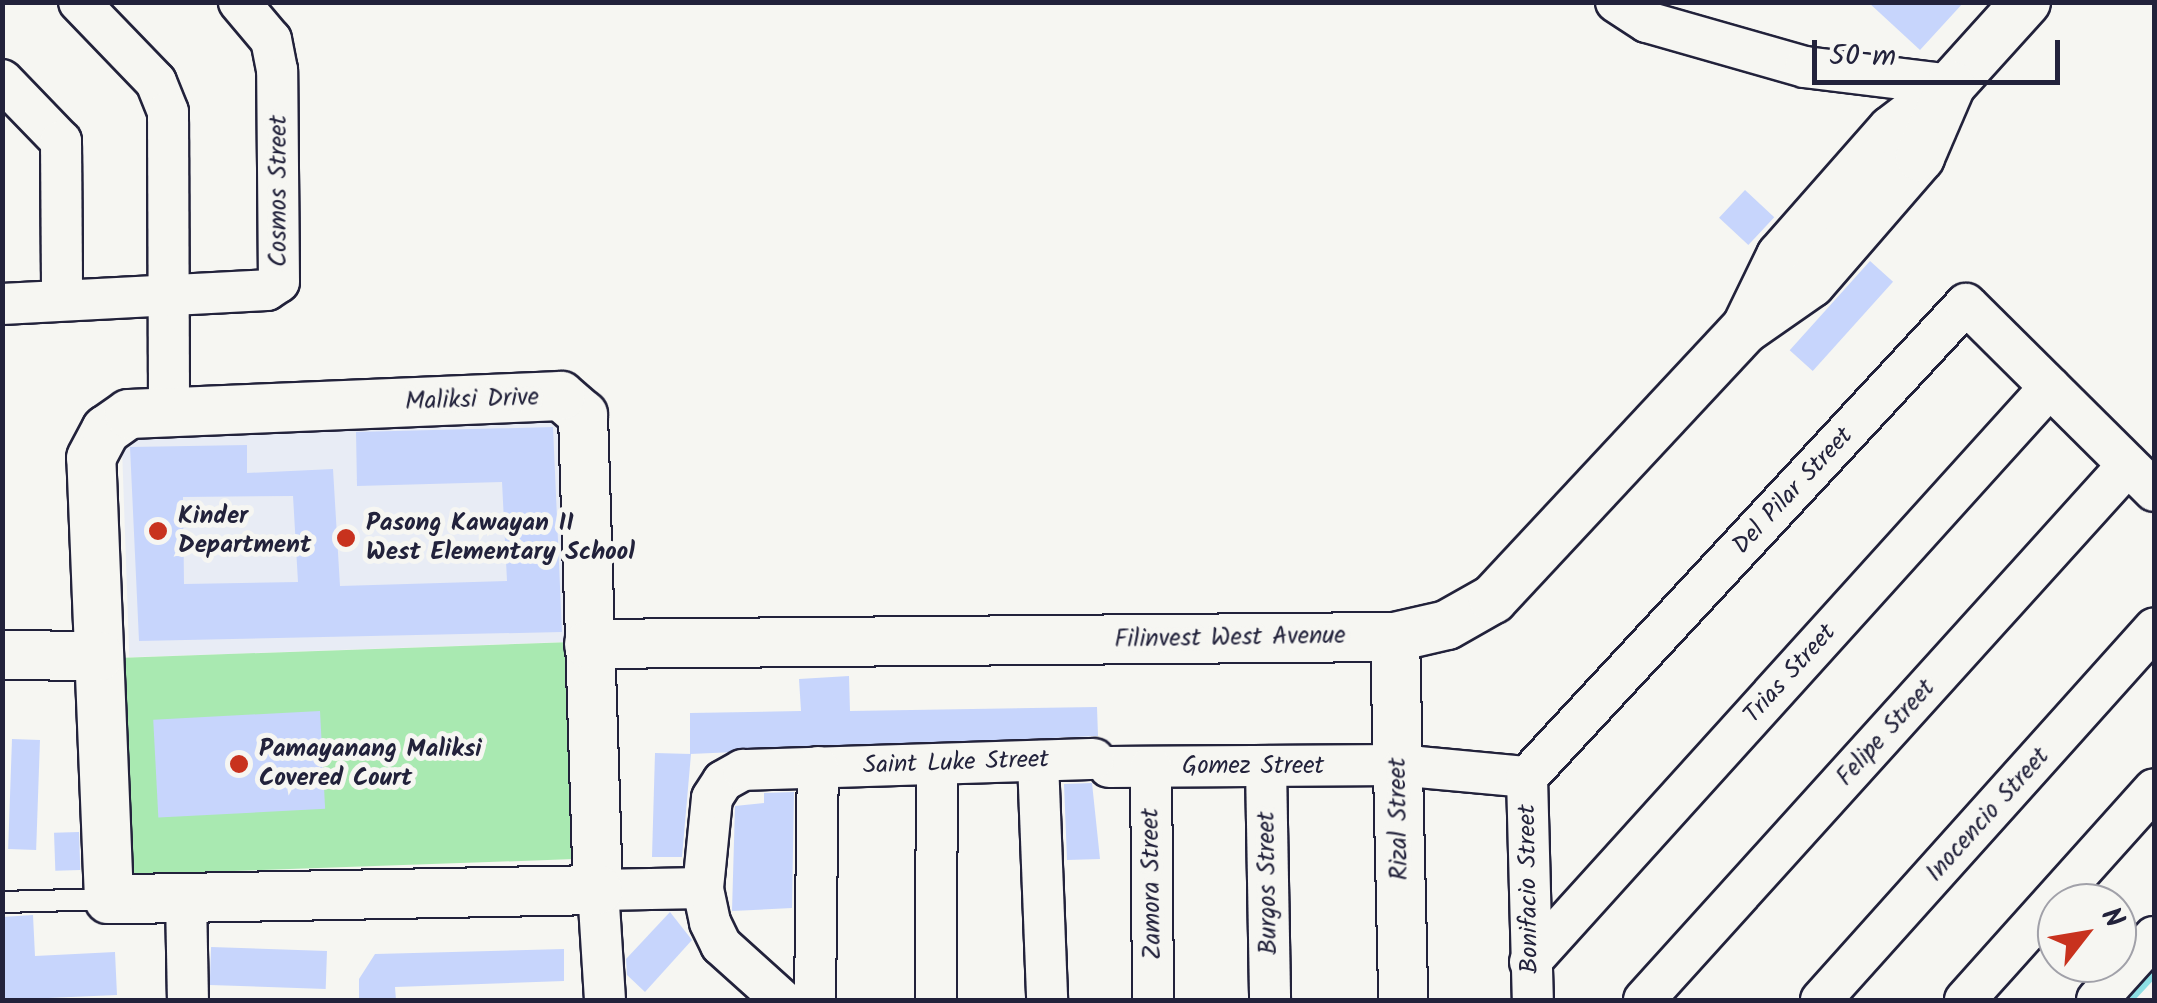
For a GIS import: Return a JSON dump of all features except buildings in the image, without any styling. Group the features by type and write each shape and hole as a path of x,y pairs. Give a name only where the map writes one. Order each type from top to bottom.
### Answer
{"street":[{"path":"79,2 156,82 168,112 172,298 169,413"},
{"name":"Cosmos Street","path":"2,304 268,290 284,270 278,70 271,40 240,2"},
{"name":"Filinvest West Avenue","path":"589,644 1395,637 1446,625 1493,599 1746,329 1781,256 1892,130 1950,85 2026,2"},
{"path":"1633,9 1805,67 1950,85"},
{"path":"2,80 61,141 62,298"},
{"name":"Del Pilar Street","path":"1527,777 1966,304 2142,478"},
{"name":"Trias Street","path":"1532,981 2050,387"},
{"name":"Maliksi Drive","path":"108,900 90,458 106,430 129,414 573,401 583,415 598,890"},
{"name":"Felipe Street","path":"1644,1000 2142,478"},
{"name":"Inocencio Street","path":"1822,1000 2154,629"},
{"name":"Rizal Street","path":"1395,637 1403,1000"},
{"path":"2,655 99,656"},
{"path":"1038,761 1048,1000"},
{"name":"Saint Luke Street","path":"703,888 712,798 723,782 742,770 1038,761 1101,763"},
{"name":"Gomez Street","path":"1101,763 1151,767 1398,766"},
{"path":"936,1000 937,764"},
{"name":"Burgos Street","path":"1266,766 1270,1000"},
{"path":"1398,766 1527,777"},
{"path":"815,1000 818,767"},
{"name":"Zamora Street","path":"1151,767 1154,1000"},
{"name":"Bonifacio Street","path":"1527,777 1532,981"},
{"path":"1964,1000 2154,788"},
{"path":"108,900 703,888 722,945 782,1000"},
{"path":"598,890 605,1000"},
{"path":"186,898 188,1000"},
{"path":"2097,1000 2154,937"}],"lane":[{"path":"2,902 108,900"}],"shaded area":[{"name":"Pasong Kawayan II West Elementary School","path":"564,411 572,642 129,657 121,426"}],"green space":[{"path":"573,642 581,859 132,875 124,658"}],"waterway":[{"path":"2128,1000 2154,972"}],"place":[{"name":"Kinder Department","path":"158,531"},
{"name":"Pasong Kawayan II West Elementary School","path":"346,538"},
{"name":"Pamayanang Maliksi Covered Court","path":"239,764"}]}
